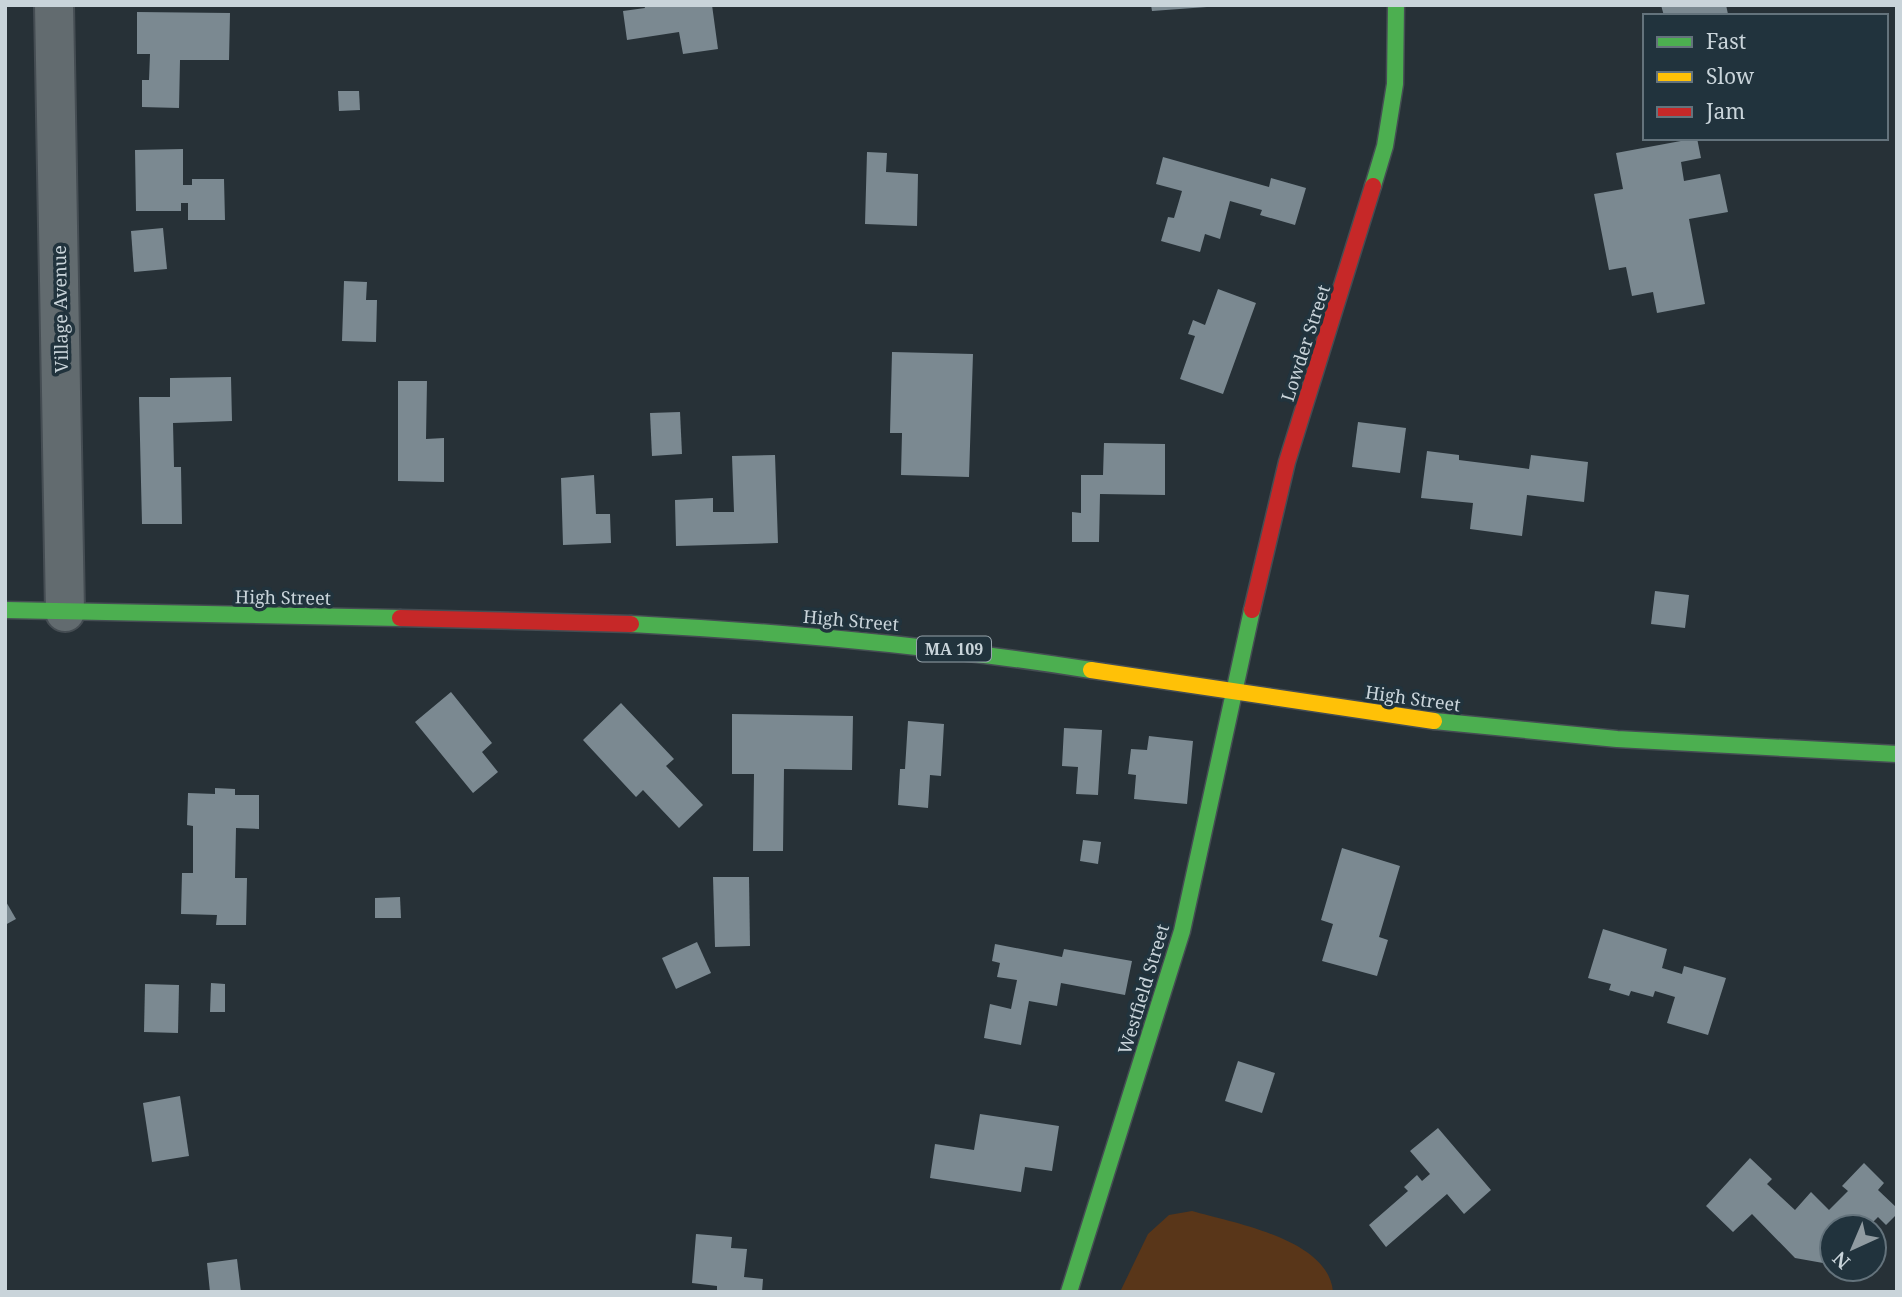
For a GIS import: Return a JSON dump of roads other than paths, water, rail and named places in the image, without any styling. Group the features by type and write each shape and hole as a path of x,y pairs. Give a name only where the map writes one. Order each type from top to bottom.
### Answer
{"main road":[{"name":"Lowder Street","path":"1234,691 1287,462 1385,146 1395,84 1396,5"},
{"name":"High Street","path":"5,610 540,620 764,632 877,641 1007,656 1446,722 1550,734 1897,754"},
{"name":"Westfield Street","path":"1069,1292 1182,932 1234,691"}],"street":[{"name":"Village Avenue","path":"54,5 65,612"}]}
